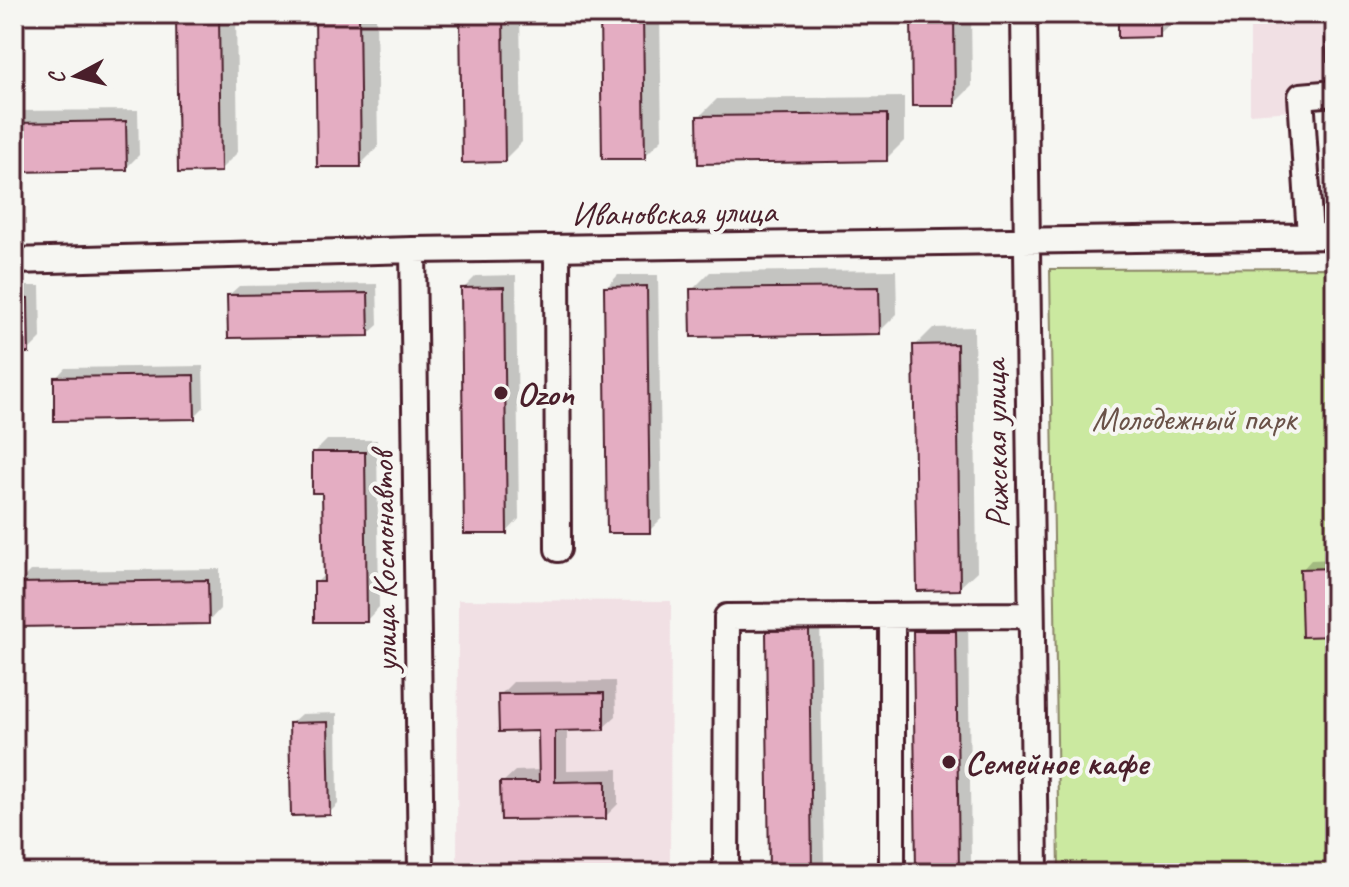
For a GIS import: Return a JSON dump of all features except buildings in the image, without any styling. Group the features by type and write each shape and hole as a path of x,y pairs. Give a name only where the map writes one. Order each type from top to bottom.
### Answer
{"street":[{"name":"Рижская улица","path":"1024,14 1035,873"},
{"path":"1310,236 1301,96 1335,93"},
{"name":"Ивановская улица","path":"14,261 413,250 1335,236"},
{"path":"557,248 558,549"},
{"name":"улица Космонавтов","path":"413,250 421,873"},
{"path":"726,873 727,617 1031,615"},
{"path":"892,616 892,873"}],"shaded area":[{"path":"1250,14 1335,14 1335,108 1250,114"},
{"path":"458,600 671,601 670,873 457,873"}],"green space":[{"name":"Молодежный парк","path":"1335,268 1335,873 1059,873 1050,269"}],"place":[{"name":"Ozon","path":"501,393"},
{"name":"Семейное кафе","path":"949,762"}]}
